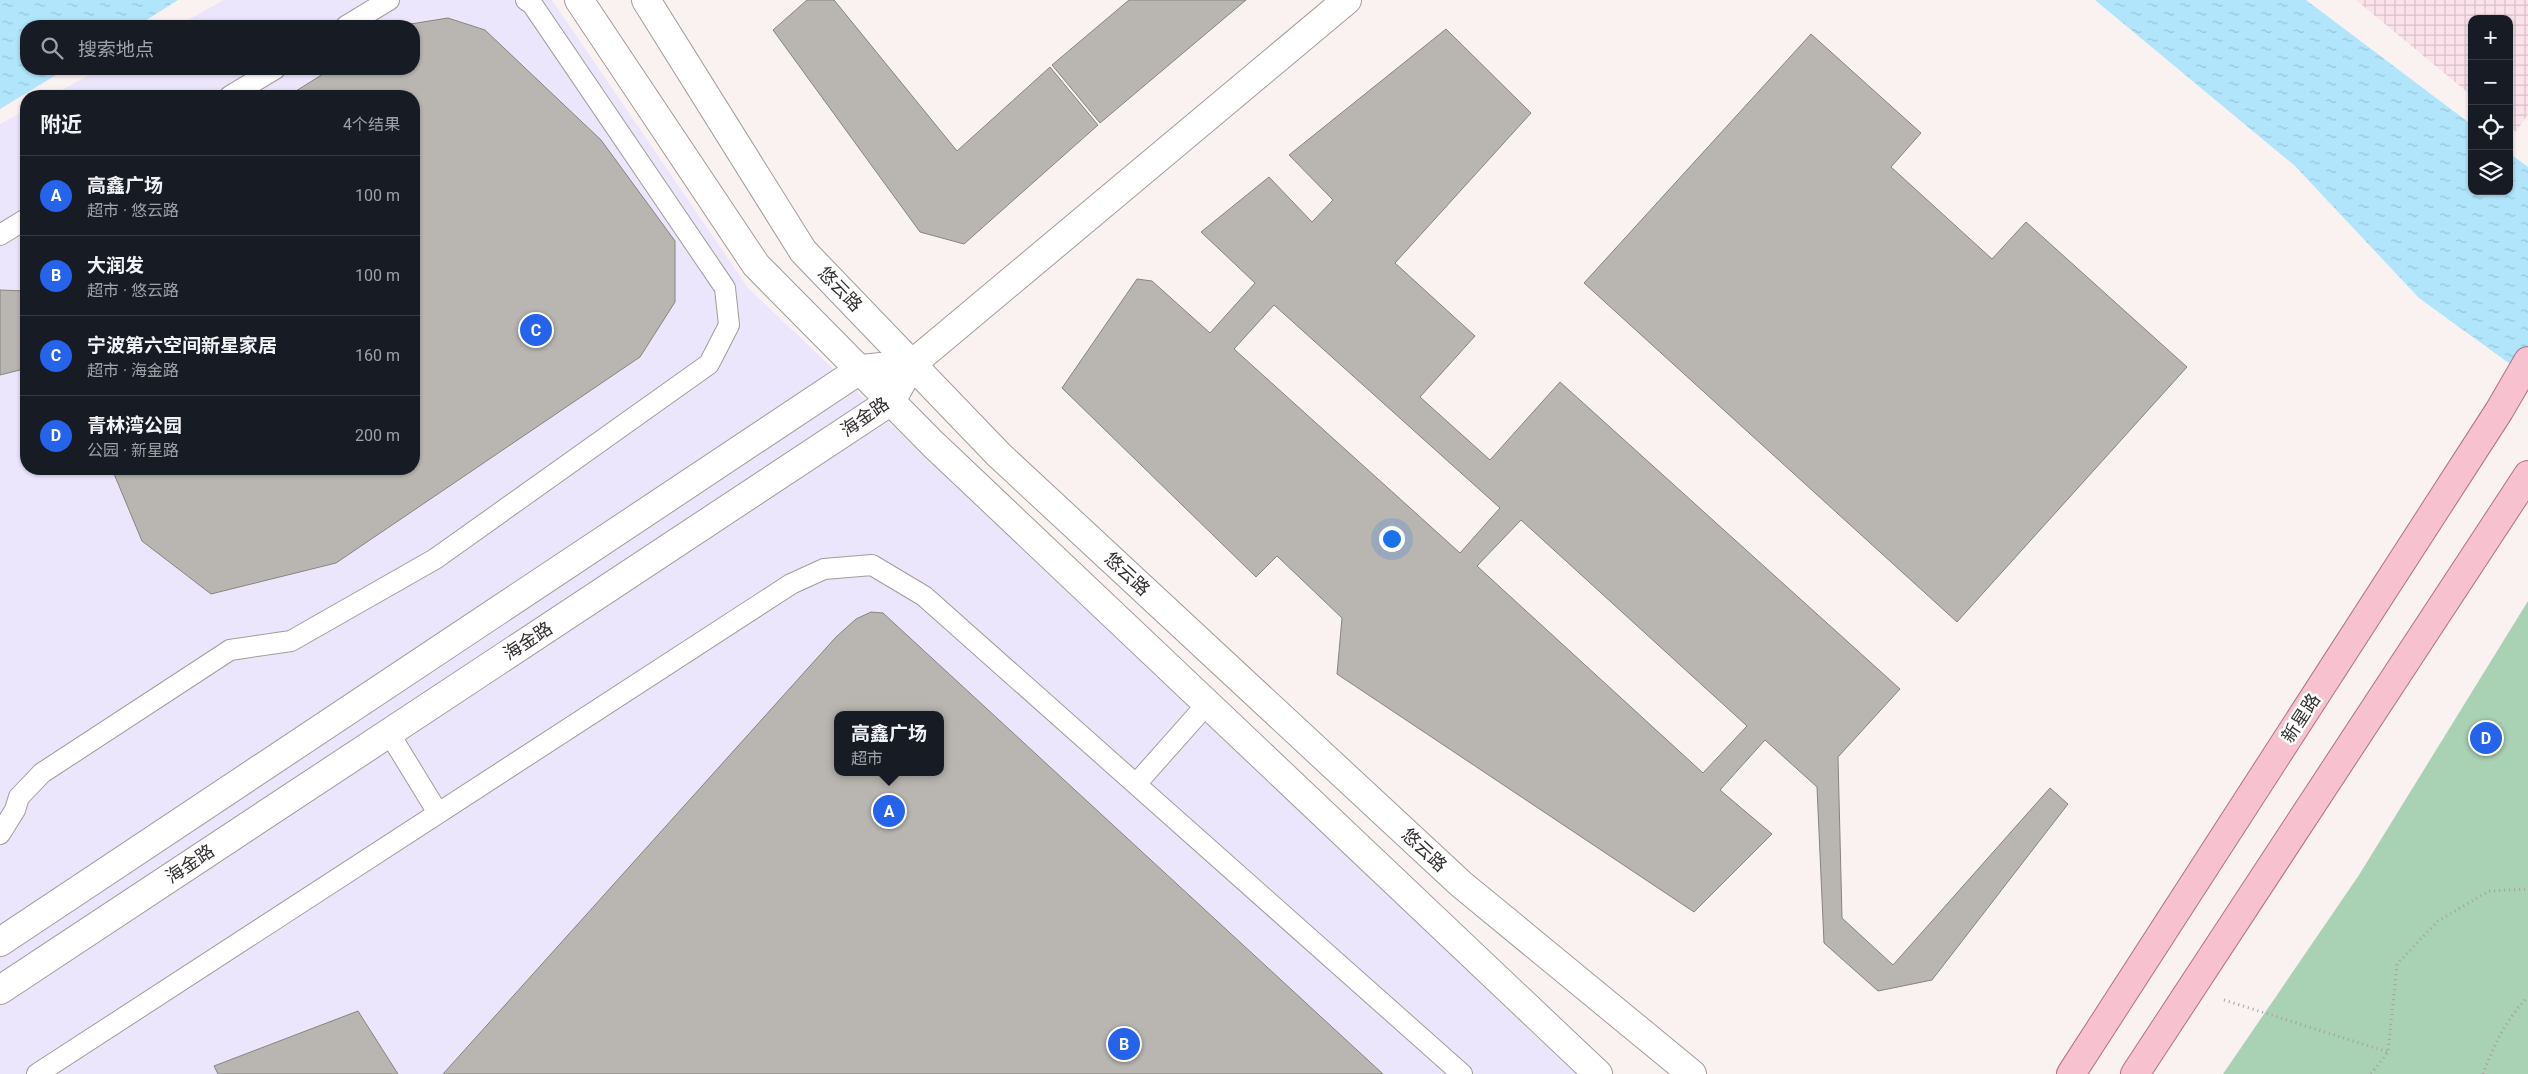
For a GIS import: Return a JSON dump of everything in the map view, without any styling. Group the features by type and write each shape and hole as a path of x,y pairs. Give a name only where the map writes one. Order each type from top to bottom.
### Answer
{"main road":[{"name":"新星路","path":"2071,1074 2498,411 2528,361"},
{"path":"2135,1074 2528,475"}],"street":[{"path":"580,0 756,265 862,370 940,451 1598,1074"},
{"name":"悠云路","path":"646,0 803,251 999,455 1461,884 1692,1074"},
{"path":"912,364 1347,0"},
{"name":"海金路","path":"0,942 862,370 912,364"},
{"name":"海金路","path":"0,990 891,400 912,364"}],"lane":[{"path":"356,20 389,0"},
{"path":"0,834 15,810 19,797 42,773 230,650 290,641 435,559 709,364 729,325 725,288 532,4 526,0"},
{"path":"240,90 265,75"},
{"path":"0,235 20,223"},
{"path":"37,1074 791,584 824,569 872,565 924,596 1462,1074"},
{"path":"1136,784 1207,704"},
{"path":"388,733 438,813"}],"path":[{"path":"2371,1074 2388,1052 2397,964 2438,921 2489,890 2528,889"},
{"path":"2190,990 2388,1052"},
{"path":"2483,1074 2492,1050 2511,1015 2528,997"}],"shaded area":[{"path":"224,0 552,0 748,288 1576,1074 0,1074 0,124 20,113 20,475 420,475 420,90 62,90 89,75 420,75 420,20 188,20"},
{"path":"2356,0 2528,0 2528,114 2516,132 2513,129 2513,15 2468,15 2468,93"}],"green space":[{"path":"2528,601 2528,1074 2223,1074 2359,875"}],"water":[{"path":"0,0 178,0 146,20 20,20 20,75 56,75 31,90 20,90 20,97 0,109"},
{"path":"2095,0 2306,0 2468,122 2468,195 2513,195 2513,156 2528,167 2528,377 2419,298 2295,166"}],"building":[{"path":"807,0 834,0 957,151 1050,67 1098,125 964,244 920,232 773,30"},
{"path":"1129,0 1246,0 1100,123 1052,65"},
{"path":"448,18 485,30 601,140 675,241 675,302 640,357 336,563 211,594 142,541 114,475 420,475 420,90 298,90 321,75 420,75 420,22"},
{"path":"1446,29 1531,113 1395,263 1475,336 1420,397 1490,460 1560,382 1900,689 1838,757 1842,918 1893,965 2050,788 2068,804 1932,980 1878,991 1824,943 1817,787 1765,740 1720,790 1772,834 1694,912 1337,674 1342,618 1277,556 1256,577 1062,388 1137,279 1152,281 1210,333 1255,283 1201,232 1269,177 1312,222 1333,200 1289,155","holes":["1274,305 1500,508 1460,553 1234,349","1521,520 1747,726 1703,773 1477,566"]},
{"path":"1811,34 1921,133 1891,167 1992,259 2026,222 2187,367 1957,622 1584,283"},
{"path":"0,290 20,291 20,370 0,375"},
{"path":"871,612 883,613 1383,1074 443,1074 836,637 856,619"},
{"path":"358,1011 398,1074 218,1074 214,1066"}],"place":[{"name":"宁波第六空间新星家居","path":"536,330"},
{"name":"青林湾公园","path":"2486,738"},
{"name":"高鑫广场","path":"889,811"},
{"name":"大润发","path":"1124,1044"}]}
